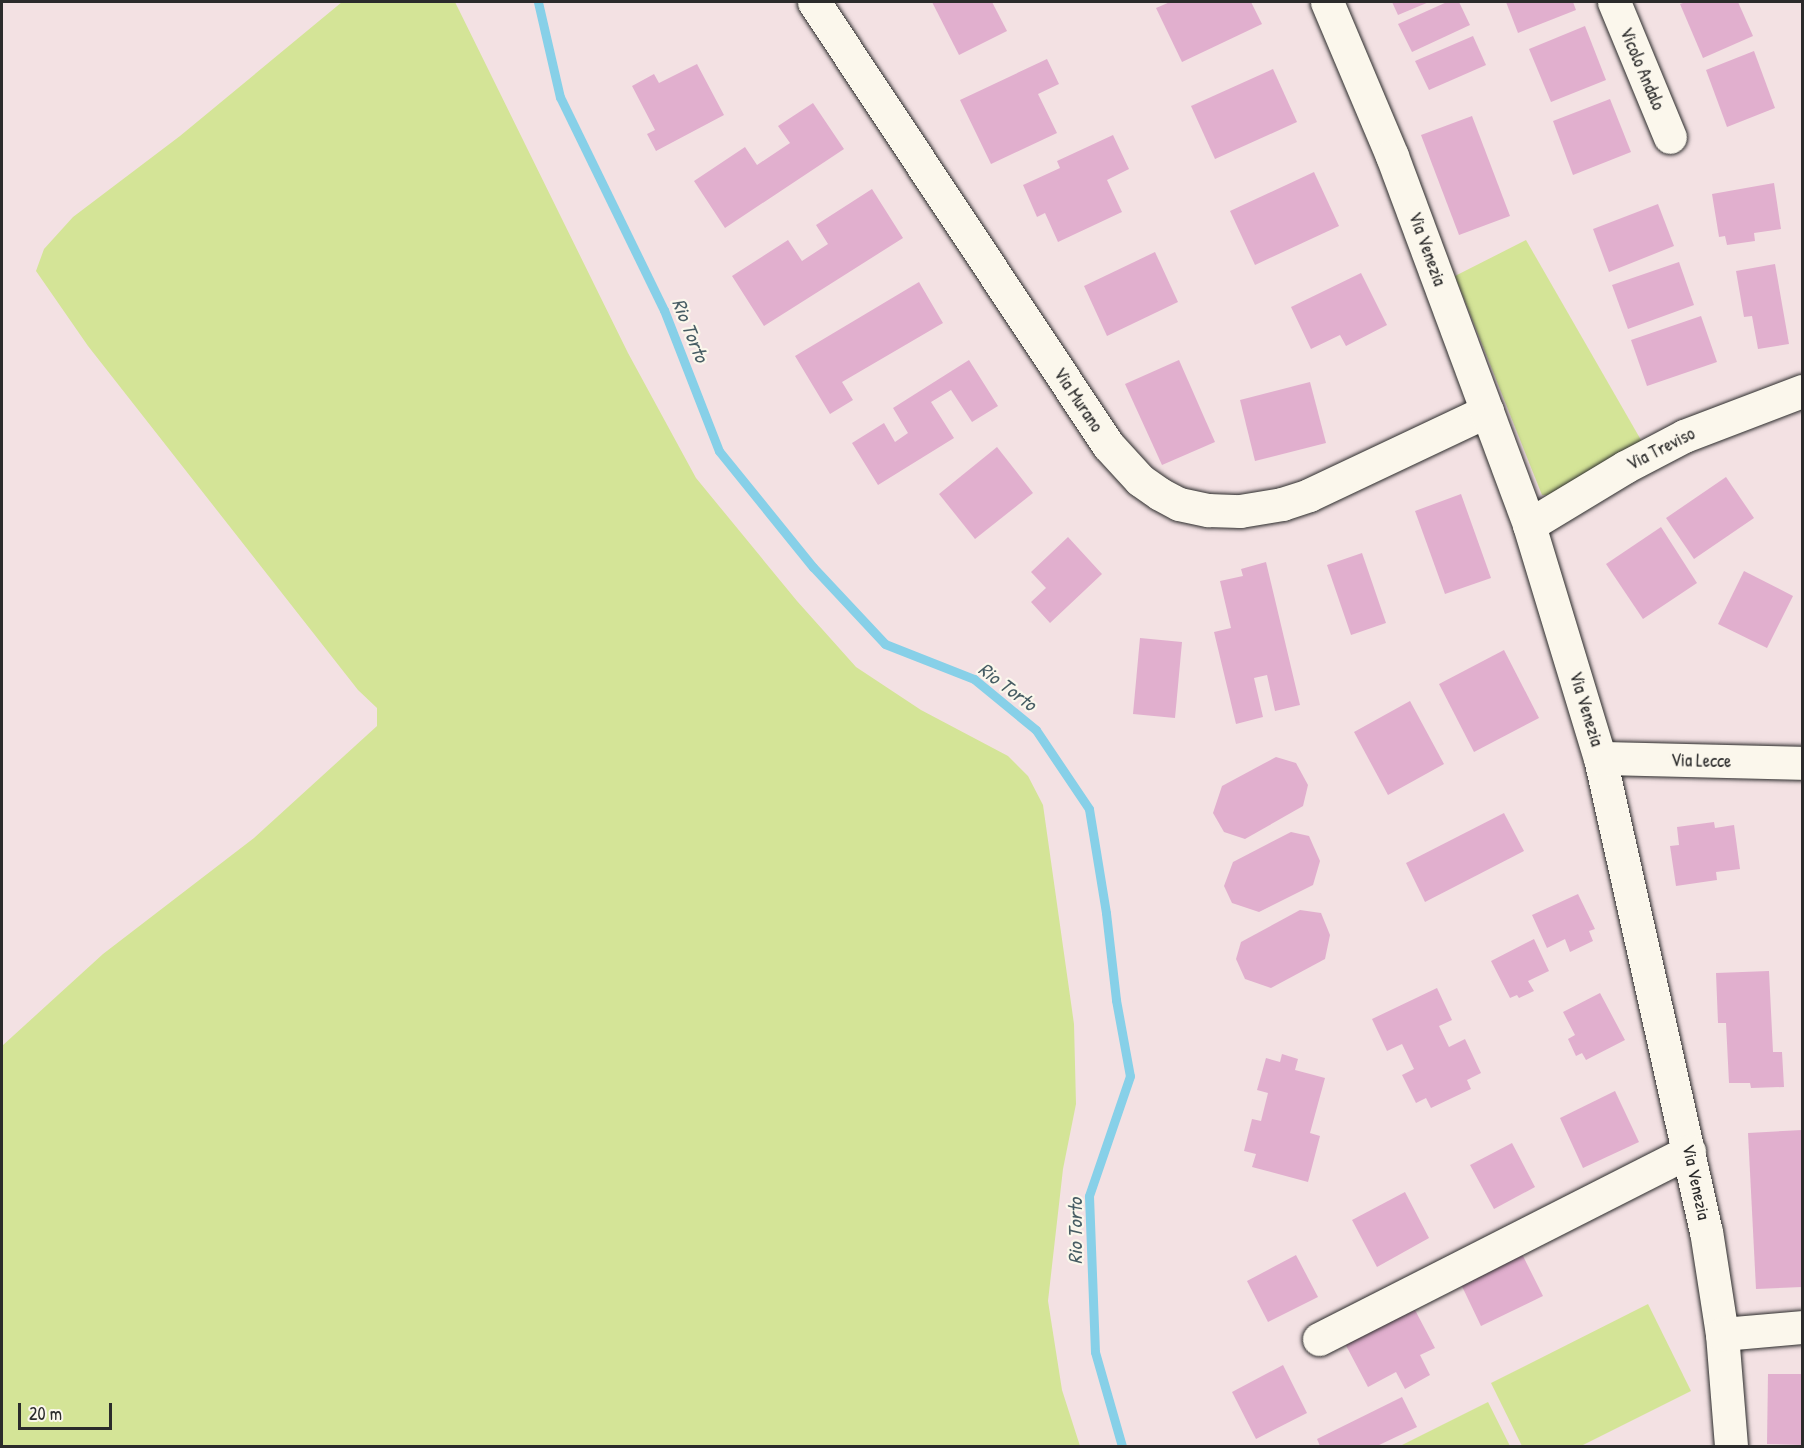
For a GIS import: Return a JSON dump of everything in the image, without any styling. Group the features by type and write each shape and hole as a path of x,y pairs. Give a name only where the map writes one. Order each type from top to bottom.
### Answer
{"street":[{"name":"Via Murano","path":"814,2 1108,444 1135,476 1160,494 1179,504 1208,510 1240,511 1282,504 1309,495 1487,411"},
{"name":"Via Venezia","path":"1327,2 1377,118 1529,525 1600,758 1706,1232 1722,1334 1731,1446"},
{"name":"Vicolo Andalo","path":"1614,2 1670,136"},
{"name":"Via Treviso","path":"1529,525 1625,467 1684,436 1803,391"},
{"name":"Via Lecce","path":"1600,758 1803,763"},
{"path":"1319,1339 1689,1150"},
{"path":"1722,1334 1803,1327"}],"green space":[{"path":"342,2 455,2 628,353 696,478 797,601 856,667 921,710 1008,756 1028,776 1043,805 1074,1024 1076,1104 1063,1169 1048,1301 1062,1390 1080,1446 2,1446 2,1046 103,954 254,838 377,726 377,708 358,690 88,346 36,271 44,249 73,217 180,136"},
{"path":"1526,240 1645,447 1556,496 1542,495 1455,276"},
{"path":"1648,1304 1691,1391 1581,1446 1522,1446 1491,1383"},
{"path":"1488,1402 1510,1446 1400,1446"}],"building":[{"path":"932,2 992,2 1007,31 959,55"},
{"path":"1170,2 1251,2 1262,24 1182,62 1156,8"},
{"path":"1392,2 1429,2 1398,15"},
{"path":"1447,2 1459,2 1470,25 1412,52 1398,24"},
{"path":"1506,2 1573,2 1576,10 1518,33"},
{"path":"1738,2 1753,36 1703,58 1680,4"},
{"path":"1585,26 1606,80 1551,102 1529,49"},
{"path":"1473,36 1486,65 1429,90 1415,61"},
{"path":"1754,51 1775,108 1727,127 1706,70"},
{"path":"1047,59 1059,84 1038,94 1057,133 991,164 960,100"},
{"path":"697,64 724,115 656,151 647,134 655,130 632,86 654,74 659,83"},
{"path":"1273,69 1297,122 1215,159 1191,106"},
{"path":"1610,99 1631,152 1573,175 1553,121"},
{"path":"813,103 844,149 725,228 694,181 745,147 757,165 790,143 778,126"},
{"path":"1472,116 1510,216 1459,235 1421,135"},
{"path":"1113,135 1129,169 1107,180 1122,212 1058,242 1045,213 1037,217 1023,185 1060,168 1057,161"},
{"path":"1314,172 1339,226 1255,265 1230,211"},
{"path":"1774,183 1781,229 1754,233 1755,241 1727,245 1725,236 1719,237 1712,194"},
{"path":"872,189 903,238 764,326 732,276 788,240 802,261 828,244 816,225"},
{"path":"1658,204 1674,246 1609,272 1593,229"},
{"path":"1155,252 1178,302 1107,336 1084,286"},
{"path":"1679,262 1694,305 1628,329 1612,285"},
{"path":"1775,264 1789,344 1758,349 1752,316 1744,317 1736,271"},
{"path":"1361,273 1387,325 1346,346 1340,335 1311,349 1291,307"},
{"path":"919,282 943,323 842,382 853,400 830,414 795,356"},
{"path":"1701,316 1717,362 1647,386 1631,340"},
{"path":"969,360 998,406 972,422 951,390 931,402 954,438 878,485 852,443 884,423 895,442 908,433 893,408"},
{"path":"1179,360 1215,442 1162,465 1125,384"},
{"path":"1310,382 1326,443 1255,461 1240,400"},
{"path":"997,447 1033,493 975,539 939,494"},
{"path":"1726,477 1754,518 1694,559 1666,518"},
{"path":"1461,494 1491,578 1445,594 1415,511"},
{"path":"1661,527 1697,583 1643,619 1606,564"},
{"path":"1068,537 1102,574 1050,623 1031,602 1046,588 1031,572"},
{"path":"1362,553 1386,623 1351,635 1327,565"},
{"path":"1266,562 1300,705 1275,711 1267,675 1254,678 1263,717 1236,724 1214,632 1231,628 1220,581 1243,576 1241,569"},
{"path":"1744,571 1793,596 1767,648 1718,624"},
{"path":"1140,638 1182,642 1175,718 1133,714"},
{"path":"1504,650 1539,718 1474,752 1439,684"},
{"path":"1410,701 1444,764 1388,795 1354,732"},
{"path":"1276,757 1296,763 1308,785 1303,806 1245,839 1224,832 1213,813 1222,786"},
{"path":"1504,813 1524,851 1425,902 1406,863"},
{"path":"1714,822 1715,828 1734,825 1740,869 1716,872 1717,880 1676,886 1670,846 1679,845 1677,827"},
{"path":"1291,832 1309,836 1320,861 1313,885 1259,912 1232,903 1224,886 1233,862"},
{"path":"1578,894 1595,929 1589,931 1593,941 1570,952 1565,939 1547,948 1532,915"},
{"path":"1300,910 1321,913 1330,935 1325,959 1271,988 1245,979 1236,959 1241,942"},
{"path":"1534,939 1549,971 1528,981 1534,991 1519,998 1517,995 1510,998 1491,961"},
{"path":"1769,971 1773,1052 1782,1052 1784,1087 1751,1088 1750,1083 1729,1083 1726,1023 1718,1023 1716,973"},
{"path":"1437,988 1452,1020 1439,1026 1449,1047 1465,1039 1481,1073 1467,1080 1471,1089 1431,1108 1426,1098 1416,1103 1402,1075 1414,1069 1402,1044 1387,1051 1372,1019"},
{"path":"1600,993 1625,1040 1586,1060 1582,1053 1576,1056 1568,1039 1575,1035 1563,1012"},
{"path":"1282,1054 1298,1059 1295,1070 1325,1078 1310,1133 1320,1136 1308,1182 1252,1167 1256,1154 1244,1151 1252,1119 1261,1121 1268,1093 1257,1090 1266,1058 1280,1062"},
{"path":"1615,1091 1639,1142 1583,1168 1560,1118"},
{"path":"1802,1130 1802,1287 1756,1289 1748,1133"},
{"path":"1512,1143 1535,1187 1494,1209 1470,1165"},
{"path":"1405,1192 1429,1238 1377,1267 1352,1220"},
{"path":"1519,1248 1543,1296 1481,1326 1458,1278"},
{"path":"1296,1255 1318,1297 1268,1322 1247,1281"},
{"path":"1399,1308 1403,1316 1415,1310 1435,1348 1420,1355 1430,1375 1405,1389 1396,1372 1368,1387 1342,1338"},
{"path":"1283,1365 1307,1413 1256,1439 1232,1392"},
{"path":"1768,1374 1802,1374 1802,1445 1767,1444"},
{"path":"1402,1397 1417,1427 1377,1446 1320,1446 1317,1439"}],"waterway":[{"name":"Rio Torto","path":"538,2 560,97 664,310 719,451 813,567 885,644 974,679 1036,730 1089,809 1106,913 1116,1000 1130,1076 1089,1196 1095,1352 1122,1446"}]}
